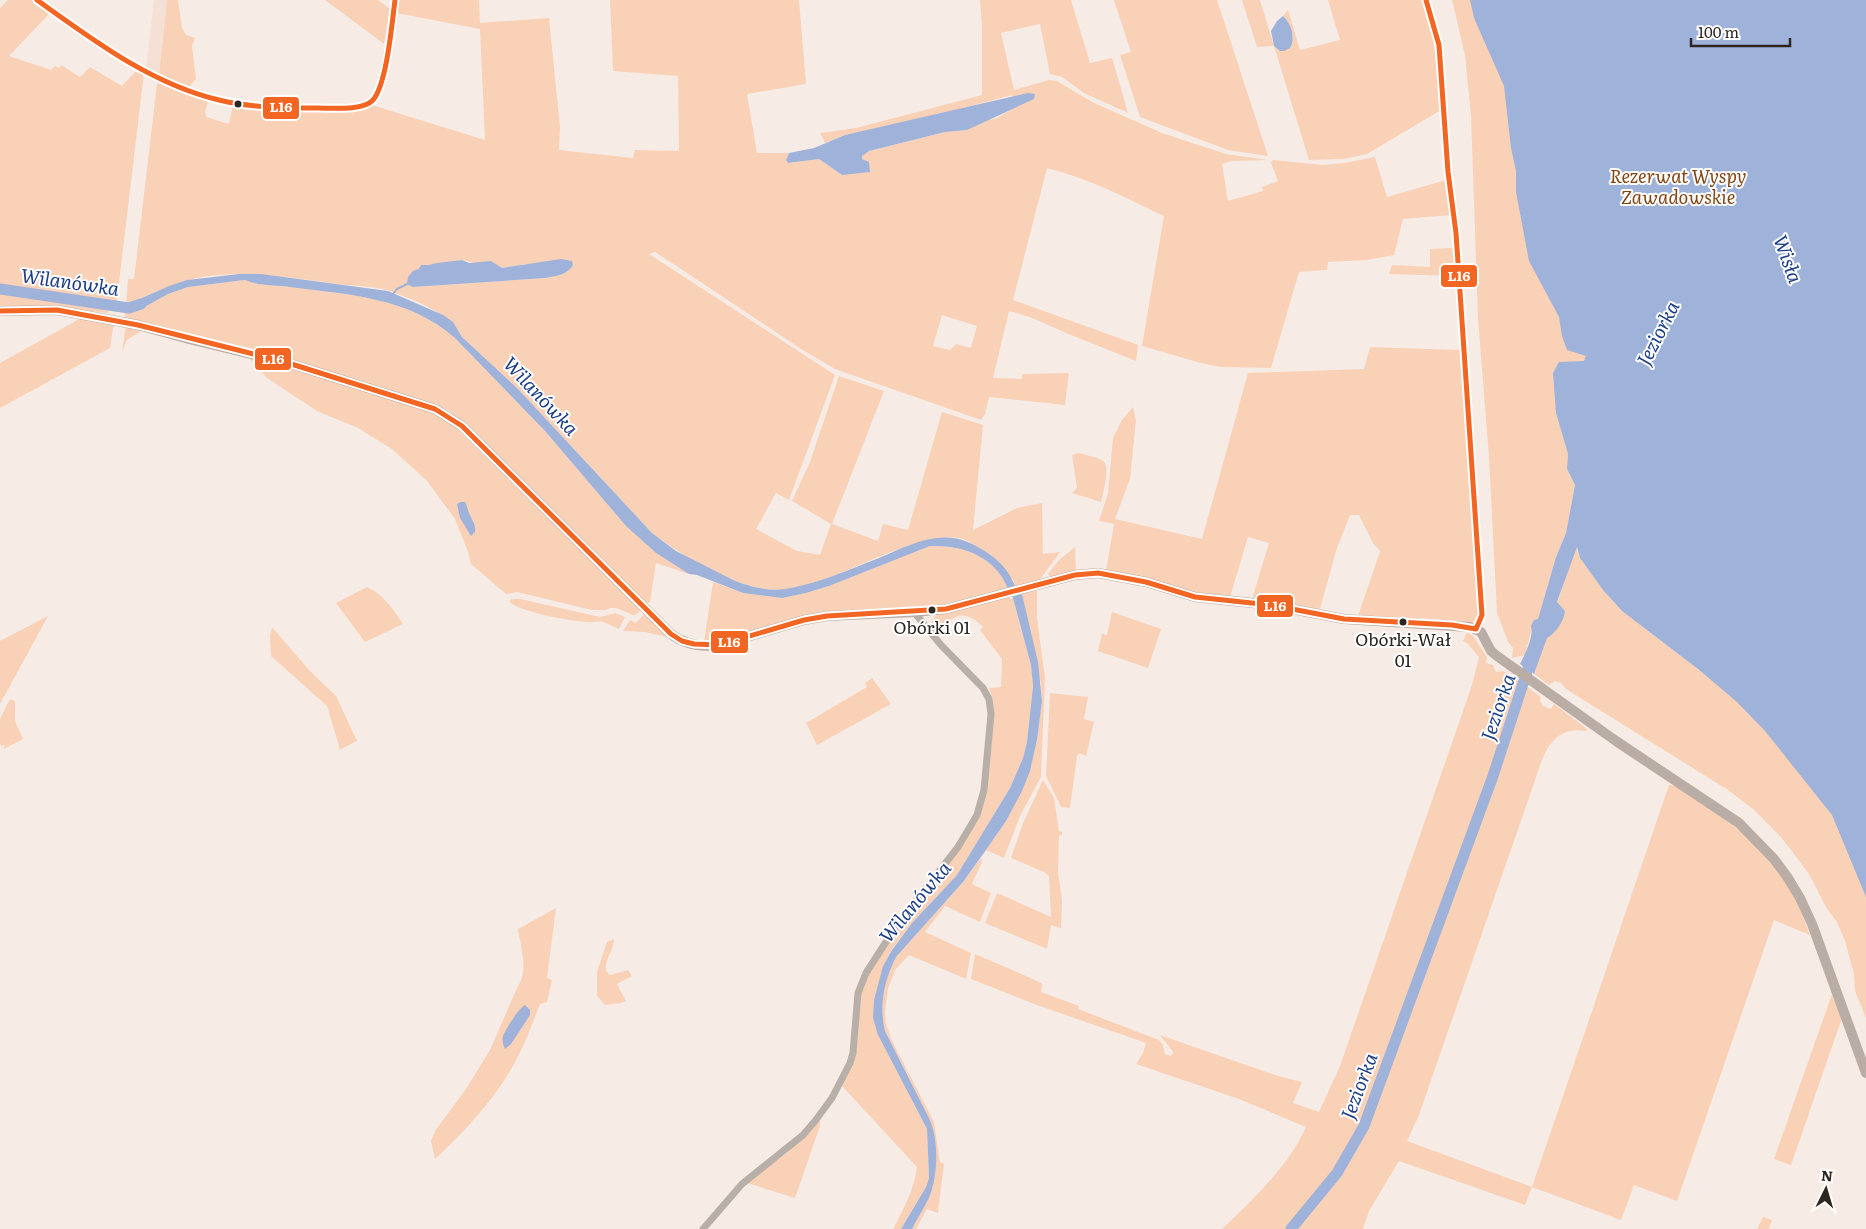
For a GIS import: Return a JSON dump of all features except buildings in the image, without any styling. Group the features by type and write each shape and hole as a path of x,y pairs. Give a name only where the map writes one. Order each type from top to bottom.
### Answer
{"street":[{"path":"37,0 119,57 152,75 189,91 238,103 312,108 365,106 374,99 380,86 395,0"},
{"path":"1426,0 1438,45 1448,172 1456,233 1482,614 1476,629"},
{"path":"0,311 57,310 138,325 189,340 286,362 436,409 462,426 671,634 691,644 719,645 804,620 827,616 914,612 946,608 1075,575 1098,573 1140,580 1195,597 1271,606 1344,619 1452,625 1476,629 1482,634 1491,651 1616,741 1739,823 1774,859 1796,892 1812,924 1866,1073"},
{"path":"703,1229 742,1184 803,1135 832,1098 850,1063 853,1053 858,992 866,974 894,928 958,847 977,815 982,802 990,722 989,699 982,688 936,639 914,612"}],"shaded area":[{"path":"154,0 167,0 159,75 146,69"}],"green space":[{"path":"8,0 31,0 50,13 9,56 51,70 55,66 59,68 61,65 80,77 90,67 122,86 135,72 144,73 116,308 109,307 108,313 55,307 0,308 0,8"},
{"path":"167,0 178,0 182,28 186,35 195,38 192,46 196,79 189,87 159,75"},
{"path":"325,0 378,0 390,9 384,44"},
{"path":"398,0 479,0 480,23 549,18 560,127 559,150 633,158 635,150 679,151 678,76 613,71 610,0 799,0 806,84 747,94 757,153 789,153 786,160 789,163 819,159 842,175 862,159 862,155 869,151 945,132 967,130 981,122 997,118 1014,108 1012,95 945,113 845,135 825,143 820,133 856,128 982,95 980,0 1071,0 1090,63 1112,58 1128,113 1084,93 1062,77 1050,74 1040,24 1001,33 1014,90 1049,80 1057,81 1092,102 1162,133 1226,154 1268,160 1232,161 1222,164 1228,201 1263,191 1262,187 1278,181 1271,163 1273,160 1323,165 1375,157 1387,197 1446,180 1451,215 1403,219 1394,255 1367,260 1328,262 1327,270 1299,272 1271,368 1220,367 1142,346 1164,216 1092,183 1047,168 1013,300 1138,345 1136,361 1030,317 1009,311 993,378 1022,379 1022,374 1069,373 1065,405 989,397 985,414 981,420 835,369 801,349 655,252 649,254 835,375 789,500 776,493 756,529 797,551 820,555 831,524 792,501 810,462 839,376 884,391 832,524 878,541 883,524 908,530 942,412 983,425 973,530 1017,508 1042,503 1043,554 1060,552 1039,581 1015,586 1013,579 973,544 951,538 929,540 903,547 823,580 799,587 778,590 761,588 728,578 695,562 652,533 518,389 462,337 449,321 430,308 409,298 377,288 241,274 197,278 166,288 126,305 128,279 134,279 157,84 165,83 209,100 205,111 206,117 229,124 233,105 342,110 375,106 485,140 480,29 396,13","holes":["462,260 502,268 527,264 560,275 545,278 413,287 419,269 425,265","942,315 977,326 971,348 956,344 950,350 933,346"]},
{"path":"1114,0 1217,0 1268,156 1228,150 1140,117 1120,55 1131,52"},
{"path":"1242,0 1260,0 1274,46 1257,47"},
{"path":"1328,0 1423,0 1432,27 1441,110 1367,154 1343,159 1309,160 1274,46 1280,51 1293,39 1289,24 1283,16 1288,10 1300,50 1340,40"},
{"name":"Rezerwat Wyspy Zawadowskie","path":"1452,0 1866,0 1866,1018 1855,991 1854,974 1845,941 1837,922 1827,909 1809,874 1781,837 1753,809 1728,790 1566,689 1561,683 1555,681 1549,685 1534,674 1576,546 1580,558 1603,590 1622,611 1738,702 1556,413 1568,454 1567,469 1575,485 1566,533 1556,557 1538,619 1534,620 1525,655 1512,658 1513,648 1508,642 1497,613 1489,457 1478,318 1471,116 1465,55"},
{"path":"1454,248 1456,276 1389,274 1392,265 1430,267 1430,249"},
{"path":"245,280 261,284 377,300 418,314 437,324 455,338 545,431 626,526 656,553 689,574 656,563 650,602 646,604 468,427 448,410 250,348 125,318 125,310 141,309 168,294 188,287"},
{"path":"83,317 114,322 110,348 0,408 0,363"},
{"path":"126,324 144,329 127,340 122,352"},
{"path":"1370,347 1460,350 1478,614 1475,621 1471,623 1436,619 1358,616 1380,551 1373,543 1359,515 1350,515 1337,548 1319,612 1252,599 1269,543 1248,537 1230,597 1187,592 1106,571 1114,524 1099,521 1108,493 1113,438 1122,420 1133,407 1136,420 1130,479 1115,519 1202,539 1248,373 1364,369"},
{"path":"251,356 431,411 449,421 641,609 636,615 633,615 616,608 592,610 517,592 506,594 471,564 455,519 427,481 392,449 358,428 317,411 267,378 248,357"},
{"path":"1078,453 1099,459 1106,465 1106,481 1101,502 1072,493 1077,488 1072,455"},
{"path":"930,546 966,550 976,555 995,568 1008,589 932,607 836,613 718,642 704,642 713,582 743,593 782,598 829,586"},
{"path":"1075,547 1076,572 1051,578 1048,574 1059,560"},
{"path":"367,587 383,598 403,624 365,642 336,603"},
{"path":"1037,590 1037,618 1045,678 1041,777 1020,816 1004,858 986,850 1006,821 1030,771 1037,740 1042,701 1041,684 1022,594"},
{"path":"1008,597 1010,599 1013,598 1031,665 1033,685 1027,742 1023,758 1010,788 957,875 912,923 892,949 883,966 878,1035 927,1129 929,1178 926,1187 901,1229 893,1229 911,1191 917,1167 842,1086 852,1065 857,1048 861,992 867,977 883,950 976,820 994,713 993,699 989,688 1001,687 1002,659 980,630 983,627 969,617 958,616 952,619 935,634 930,627 932,620 940,613"},
{"path":"520,599 600,617 615,613 625,617 619,629 601,621 583,622 538,613 514,605 509,601"},
{"path":"646,612 672,638 645,632 623,631 630,620 636,623"},
{"path":"1112,612 1161,629 1148,668 1098,651 1102,634 1107,635"},
{"path":"48,616 0,704 0,641"},
{"path":"272,627 310,671 336,696 357,741 339,750 327,706 271,656 270,636"},
{"path":"1467,632 1473,636 1487,657 1486,663 1493,665 1496,672 1502,671 1510,674 1541,697 1540,701 1543,706 1551,709 1554,704 1587,729 1586,731 1573,731 1563,734 1555,739 1543,757 1419,1115 1407,1141 1532,1187 1525,1205 1399,1161 1369,1211 1363,1229 1222,1229 1258,1194 1280,1169 1299,1142 1306,1127 1239,1099 1136,1064 1143,1053 1146,1043 1037,1005 971,979 975,954 1042,983 1041,992 1079,1006 1078,1009 1159,1040 1163,1045 1165,1054 1171,1056 1173,1052 1160,1035 1278,1076 1302,1082 1293,1103 1319,1112 1340,1066 1472,685 1479,657 1463,641"},
{"path":"872,678 891,704 817,745 806,723 867,687 865,683"},
{"path":"1050,693 1088,697 1084,719 1094,722 1086,756 1079,753 1077,756 1070,808 1061,807 1046,776"},
{"path":"10,699 15,701 15,721 23,739 4,749 4,745 1,746 0,743 0,719"},
{"path":"1043,780 1054,798 1059,831 1062,832 1062,835 1059,836 1058,872 1062,900 1061,928 1051,925 1047,949 985,923 997,893 1051,917 1049,876 1011,858 1023,823"},
{"path":"1669,785 1677,786 1737,828 1764,852 1791,887 1810,935 1774,920 1677,1201 1634,1185 1621,1220 1532,1187"},
{"path":"981,858 982,862 972,884 991,893 980,922 945,906 925,932 971,953 966,979 909,955 895,970 888,989 885,1012 886,1024 892,1041 934,1122 940,1162 944,1164 938,1213 927,1209 916,1229 912,1229 929,1197 930,1120 885,1031 883,1021 884,993 888,975 896,957 963,882"},
{"path":"556,908 547,978 552,980 547,1002 540,1004 518,1057 497,1090 468,1126 435,1159 431,1141 435,1131 466,1089 490,1050 521,981 523,960 518,929"},
{"path":"614,939 606,963 606,971 610,975 628,970 632,976 617,984 626,1001 605,1005 597,996 597,972 607,942"},
{"path":"1832,994 1842,1018 1791,1165 1774,1159"},
{"path":"820,1119 820,1126 795,1198 747,1183 787,1153"},
{"path":"1763,1217 1772,1220 1769,1229 1757,1229"}],"water":[{"name":"Rezerwat Wyspy Zawadowskie","path":"1470,0 1866,0 1866,897 1832,815 1765,731 1737,702 1698,669 1622,611 1603,590 1580,558 1577,547 1557,602 1565,611 1561,623 1547,638 1534,674 1520,664 1530,640 1531,626 1534,620 1538,619 1556,557 1566,533 1575,485 1567,469 1568,454 1556,413 1553,373 1559,362 1584,361 1586,356 1567,350 1562,336 1559,317 1529,261 1516,192 1516,171 1511,148 1504,86 1474,18"},
{"path":"1283,16 1290,27 1293,40 1290,48 1280,51 1274,46 1271,31 1277,21"},
{"path":"1028,93 1035,94 1034,99 967,130 945,132 869,151 862,156 862,159 869,162 870,172 842,175 819,159 788,163 786,160 789,153 814,148 845,135"},
{"path":"561,259 572,261 573,265 571,268 557,276 545,278 413,287 407,284 408,277 413,271 419,269 421,265 462,260 469,263 491,261 502,268"},
{"path":"239,274 261,274 388,291 443,315 453,322 462,337 518,389 652,533 676,551 733,580 766,589 779,590 797,587 832,576 914,544 943,538 964,541 988,553 1006,570 1015,586 1008,589 995,568 966,550 930,546 829,586 806,593 782,598 743,593 697,575 689,574 656,553 626,526 545,431 455,338 437,324 418,314 377,300 261,284 245,280 188,287 168,294 141,309 125,310 126,305 187,280"},
{"path":"465,502 475,525 475,532 471,536 460,518 457,504"},
{"path":"1022,594 1038,662 1042,701 1037,740 1030,771 1006,821 963,882 896,957 888,975 884,993 882,1012 885,1031 930,1120 936,1149 936,1169 929,1198 912,1229 901,1229 926,1187 929,1178 927,1129 878,1035 873,1018 874,1000 883,966 892,950 912,923 957,875 1010,788 1023,758 1027,742 1033,686 1031,665 1013,598 1013,596"},
{"path":"525,1005 530,1010 530,1015 511,1044 505,1049 503,1036 509,1024"}],"waterway":[{"path":"393,294 397,289 409,283"},
{"name":"Wilanówka","path":"0,289 129,308 141,304"},
{"name":"Jeziorka","path":"1291,1229 1337,1173 1364,1126 1493,776 1532,656"}],"transit line":[{"name":"L16","path":"37,0 101,45 146,72 170,83 194,93 231,103 281,108 355,107 368,104 373,100 378,92 385,67 395,0"},
{"name":"L16","path":"0,311 57,310 138,325 285,362 435,409 462,426 671,634 682,641 694,644 719,645 804,620 827,616 946,609 1075,575 1098,573 1146,582 1195,597 1271,605 1344,619 1452,625 1476,629 1482,615 1456,233 1448,172 1439,45 1426,0"}],"place":[{"name":"Obórki 01","path":"932,610"},
{"name":"Obórki-Wał 01","path":"1403,622"}],"water label":[{"name":"Wisła","path":"1788,259"}]}
